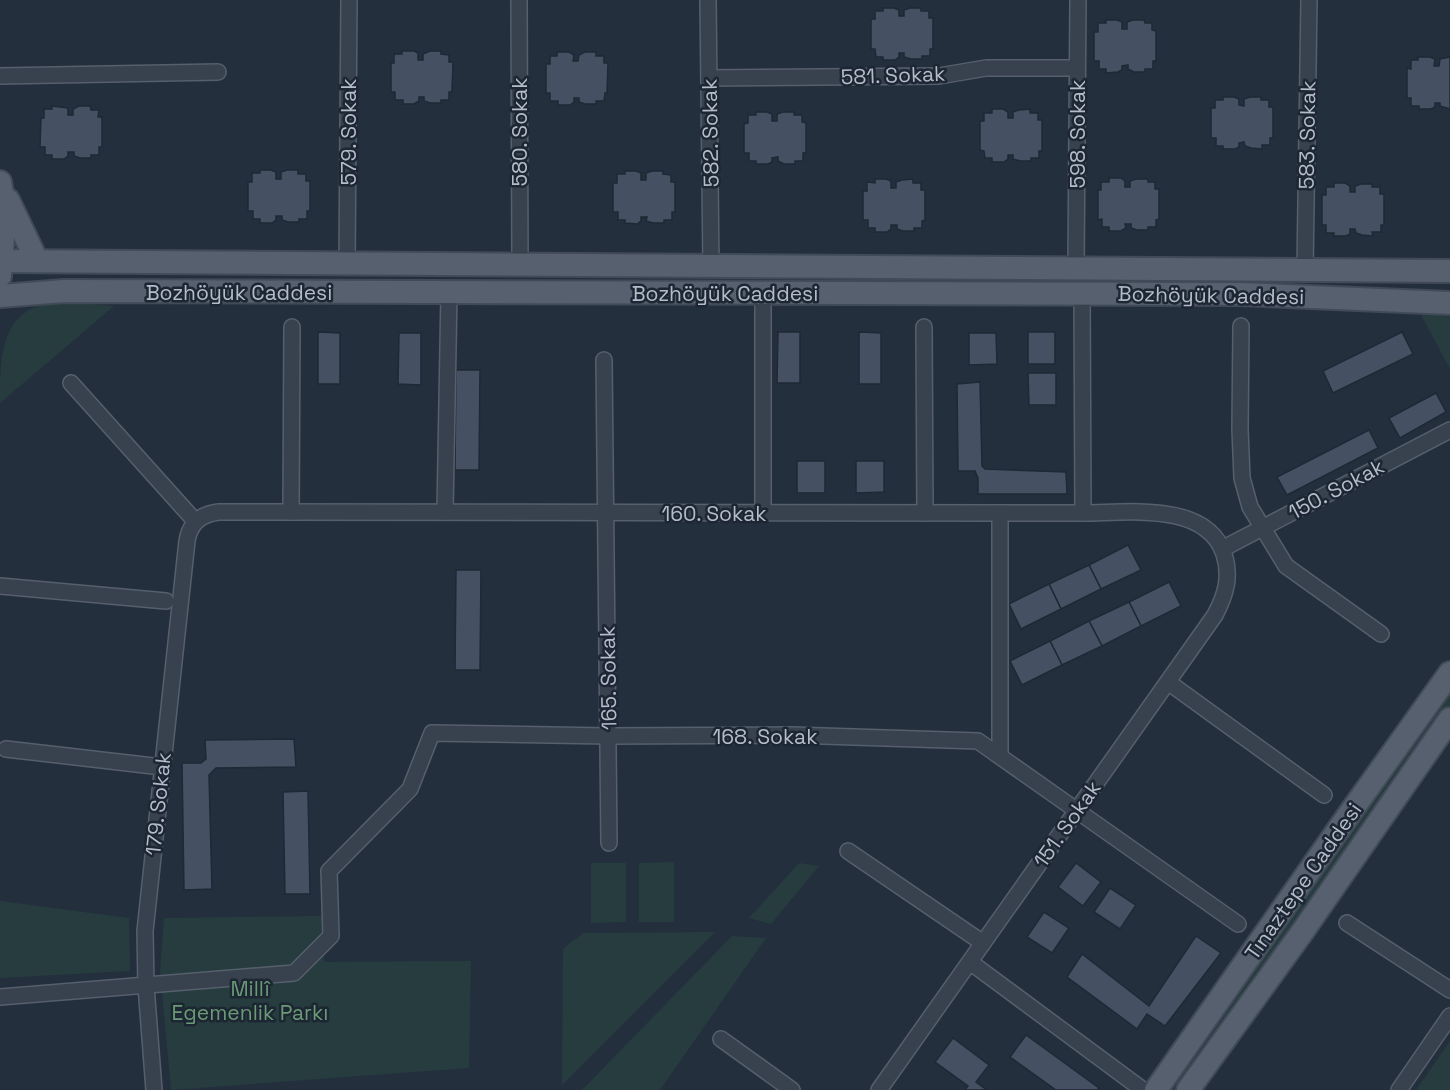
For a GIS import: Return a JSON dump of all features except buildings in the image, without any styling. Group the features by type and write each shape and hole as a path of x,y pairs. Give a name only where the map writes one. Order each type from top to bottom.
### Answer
{"main road":[{"path":"0,183 37,261"},
{"path":"0,183 6,212 1,266"},
{"name":"Bozhöyük Caddesi","path":"1,266 37,261 1450,270"},
{"name":"Bozhöyük Caddesi","path":"0,296 64,291 1241,294 1450,303"},
{"name":"Tınaztepe Caddesi","path":"1156,1090 1450,673"},
{"name":"Tınaztepe Caddesi","path":"1188,1090 1303,931 1450,719"}],"street":[{"name":"579. Sokak","path":"347,263 349,0"},
{"name":"580. Sokak","path":"519,0 520,264"},
{"name":"582. Sokak","path":"708,0 711,266"},
{"name":"598. Sokak","path":"1076,268 1078,0"},
{"name":"583. Sokak","path":"1305,270 1309,0"},
{"name":"581. Sokak","path":"709,78 939,76 986,68 1077,68"},
{"path":"0,76 218,72"},
{"path":"445,512 449,292"},
{"path":"763,293 763,513"},
{"path":"1082,294 1083,513"},
{"path":"1241,326 1242,478 1250,507 1286,566 1381,634"},
{"path":"291,512 292,327"},
{"path":"924,327 925,513"},
{"name":"165. Sokak","path":"604,360 609,843"},
{"path":"71,383 195,521"},
{"name":"150. Sokak","path":"1222,549 1450,430"},
{"name":"160. Sokak","path":"195,521 208,514 219,512 1169,514 1182,516 1204,527 1222,549"},
{"path":"1000,513 1000,756"},
{"name":"179. Sokak","path":"154,1090 146,986 145,931 185,551 188,534 195,521"},
{"name":"151. Sokak","path":"879,1090 1215,615 1225,594 1228,571 1222,549"},
{"path":"0,586 166,601"},
{"path":"1167,682 1324,795"},
{"name":"168. Sokak","path":"146,986 294,973 331,936 329,871 410,789 432,733 608,736 792,735 978,741 1238,924"},
{"path":"6,749 162,767"},
{"path":"848,851 983,943"},
{"path":"1347,923 1450,990"},
{"path":"970,962 1143,1090"},
{"path":"0,997 146,986"},
{"path":"1399,1090 1450,1016"},
{"path":"721,1039 792,1090"}],"green space":[{"path":"79,303 114,306 0,403 2,355 11,328 31,309 47,304"},
{"path":"1419,311 1450,317 1450,369"},
{"path":"1450,690 1450,705 1180,1090 1168,1090"},
{"path":"674,862 674,922 639,922 639,863"},
{"path":"591,863 626,863 626,922 591,923"},
{"path":"799,863 819,866 771,924 749,918"},
{"path":"0,901 129,918 130,971 0,978"},
{"name":"Millî Egemenlik Parkı","path":"323,916 324,962 471,961 469,1068 171,1090 160,971 164,918"},
{"path":"715,932 562,1085 563,949 583,933"},
{"path":"732,936 766,938 660,1090 582,1090"},
{"path":"1450,1041 1450,1090 1416,1090"}]}
